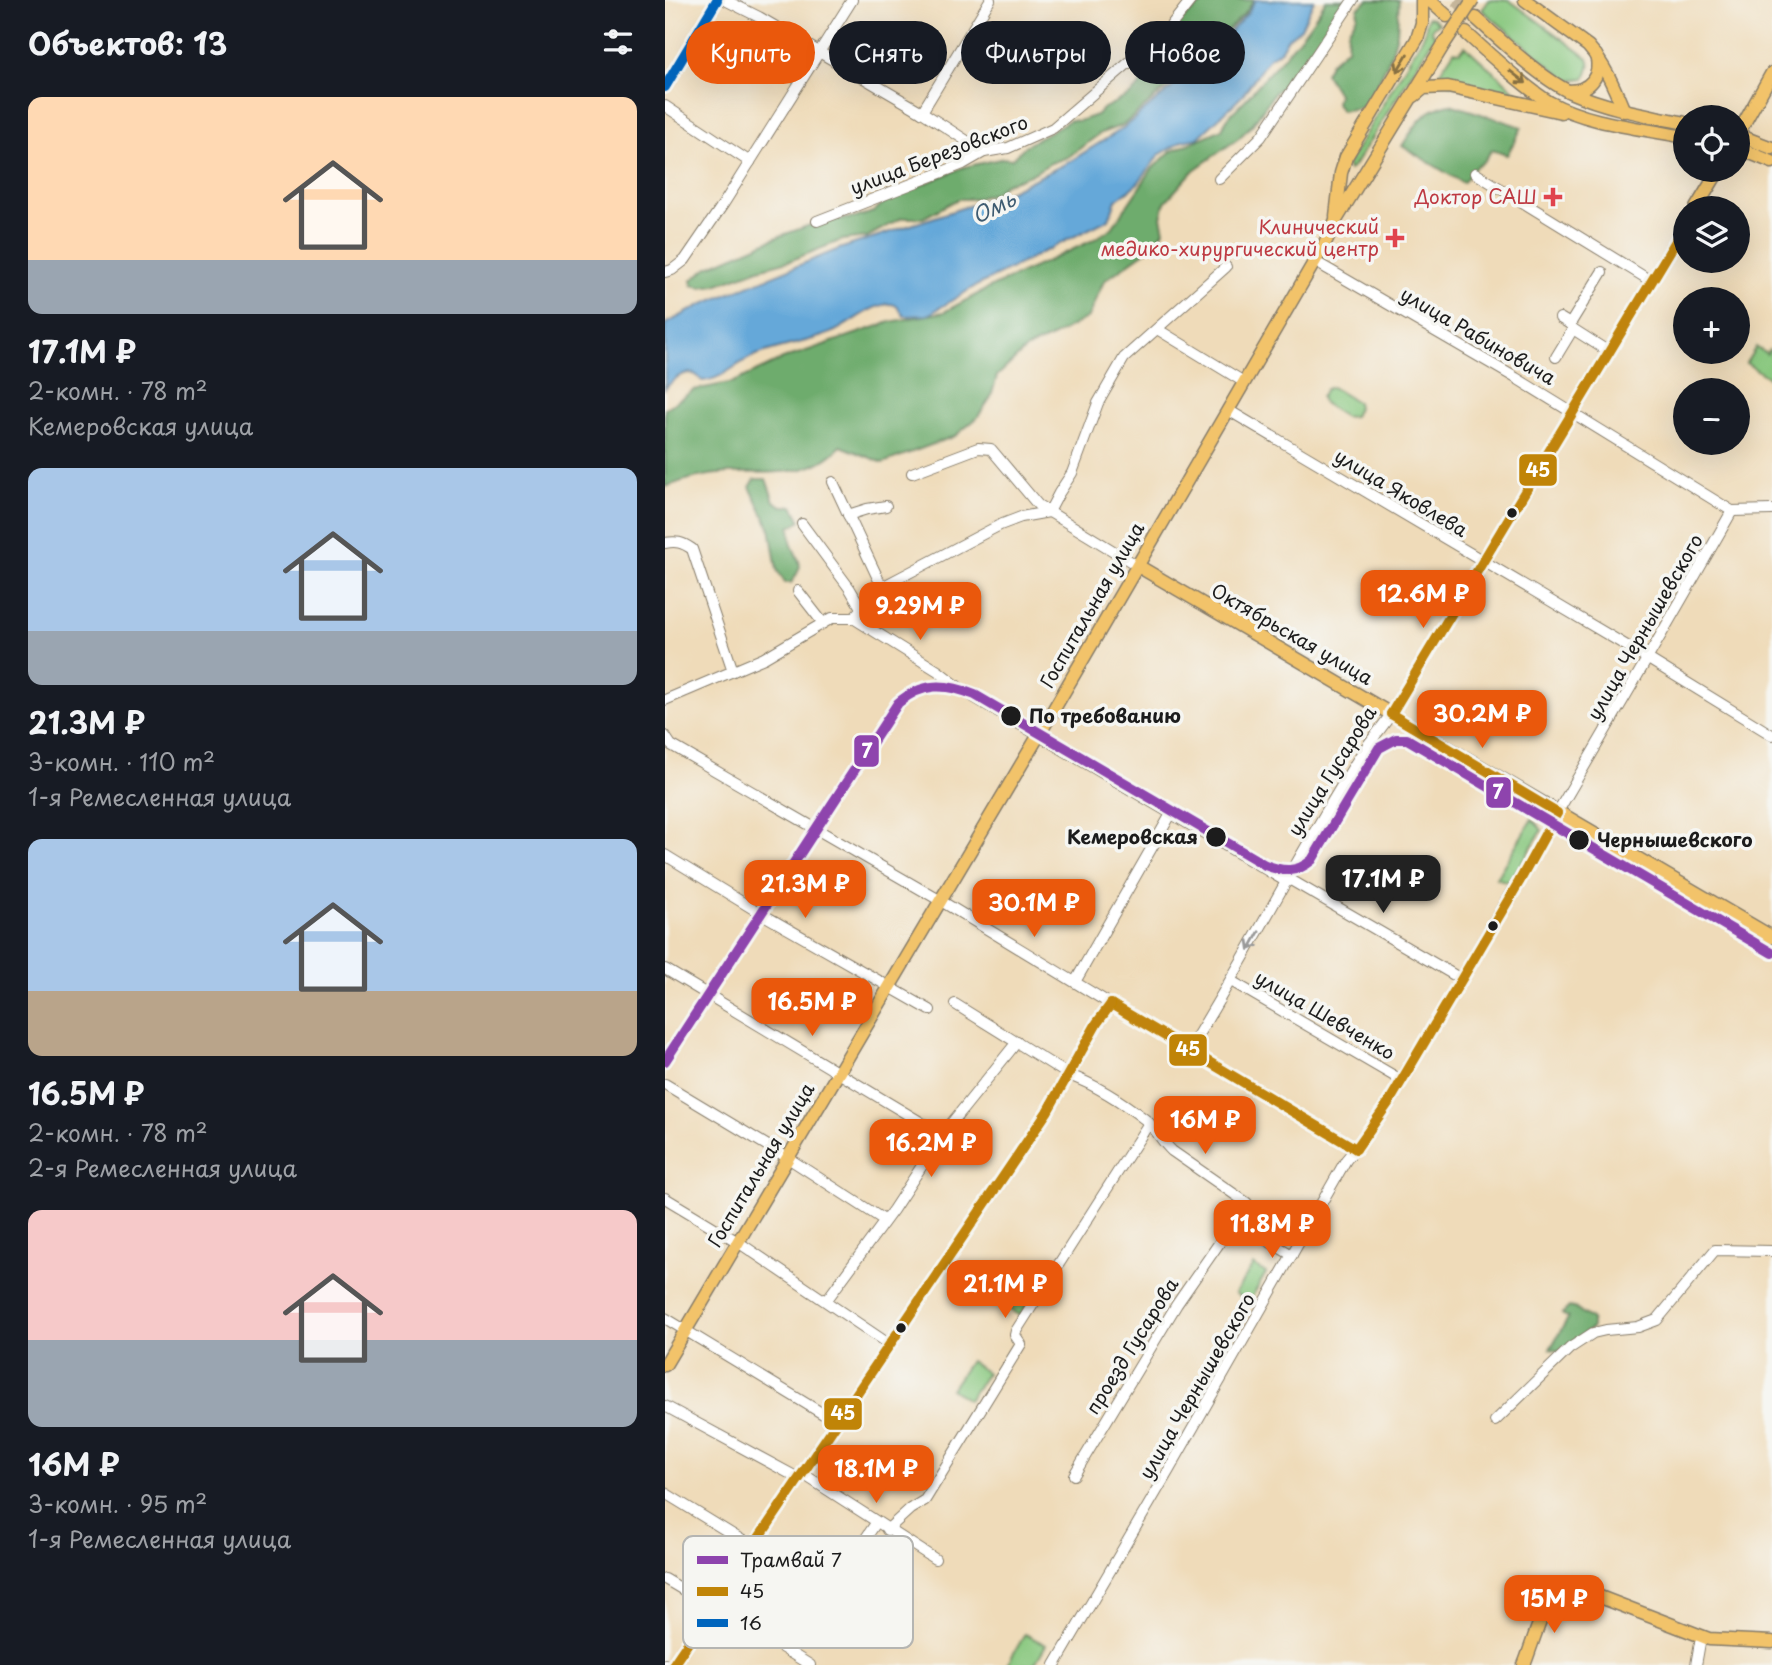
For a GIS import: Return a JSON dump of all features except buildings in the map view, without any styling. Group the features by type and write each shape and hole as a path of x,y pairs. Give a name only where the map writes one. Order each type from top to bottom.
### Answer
{"main road":[{"path":"1336,220 1341,173 1346,157 1417,39 1422,23 1422,0"},
{"path":"1429,0 1447,16"},
{"name":"Госпитальная улица","path":"665,1365 1039,736 1336,220 1473,0"},
{"path":"1525,0 1588,46 1605,68 1624,111"},
{"path":"1476,18 1500,40 1568,91 1624,111 1673,121"},
{"path":"1466,33 1549,102 1584,116"},
{"path":"1568,91 1586,88 1593,82 1598,64 1596,55"},
{"path":"1750,112 1772,73"},
{"path":"1411,98 1424,88 1448,87 1532,107 1673,135"},
{"path":"1750,139 1772,148"},
{"path":"1750,153 1772,162"},
{"name":"улица Гусарова","path":"1391,714 1673,245"},
{"name":"Октябрьская улица","path":"1138,566 1772,937"},
{"path":"1524,1665 1549,1602 1556,1591 1563,1587 1582,1590 1700,1637 1720,1641 1772,1642"}],"street":[{"path":"665,88 717,0"},
{"path":"725,0 922,112 984,152"},
{"path":"665,272 673,270 685,260 852,0"},
{"path":"922,112 990,0"},
{"name":"улица Березовского","path":"817,221 963,164 984,152 1008,148 1052,128 1169,28 1191,0"},
{"path":"1219,179 1261,137 1353,0"},
{"path":"665,106 750,162"},
{"path":"1475,173 1651,281"},
{"name":"улица Рабиновича","path":"1314,261 1732,510"},
{"path":"853,618 882,587 1000,525 1021,517 1049,512 1072,473 1098,403 1124,358 1226,267"},
{"path":"1556,357 1602,272"},
{"path":"1560,318 1609,352"},
{"path":"1157,329 1244,382"},
{"name":"улица Яковлева","path":"1228,410 1649,659 1772,735"},
{"name":"Октябрьская улица","path":"912,472 978,448 991,449 1038,505 1138,566"},
{"path":"833,482 882,587"},
{"path":"848,515 885,506"},
{"path":"1732,510 1772,510"},
{"name":"улица Чернышевского","path":"1055,1665 1346,1160 1374,1125 1461,979 1649,659 1732,510"},
{"path":"802,524 851,589 860,608"},
{"path":"665,543 683,543 692,549 733,671"},
{"path":"798,591 823,623"},
{"path":"665,701 764,658 832,618 853,618 938,671 965,692 1039,736 1461,979"},
{"name":"улица Гусарова","path":"1188,1051 1363,752 1391,714"},
{"path":"665,755 668,741 1356,1149"},
{"path":"1075,982 1171,814"},
{"path":"665,855 930,1010"},
{"path":"665,969 942,1135"},
{"name":"улица Шевченко","path":"1231,981 1401,1080"},
{"path":"887,1530 910,1509 925,1500 1021,1345 1015,1335 1016,1331 1149,1123 1086,1081 1069,1074 955,1004"},
{"path":"761,1536 1047,1112 1097,1023 1111,1004"},
{"path":"825,1301 893,1210 942,1135 1017,1042"},
{"path":"665,1084 884,1220"},
{"name":"проезд Гусарова","path":"1074,1475 1177,1304 1247,1203 1172,1151 1149,1123"},
{"path":"665,1198 738,1242 890,1345"},
{"path":"1236,1222 1292,1255"},
{"path":"1495,1421 1570,1348 1593,1333 1606,1329 1638,1327 1657,1320 1715,1250 1772,1251"},
{"path":"665,1318 838,1423"},
{"path":"665,1406 801,1477 897,1536"},
{"path":"665,1493 735,1536"},
{"path":"867,1536 876,1523"},
{"path":"913,1546 935,1559"},
{"path":"665,1579 683,1589"},
{"path":"1696,1665 1700,1637"},
{"path":"673,1665 685,1648"},
{"path":"782,1648 810,1665"},
{"path":"789,1652 792,1648"}],"green space":[{"path":"1207,0 1254,0 1237,21 1180,21"},
{"path":"1326,0 1349,0 1294,80 1275,92 1252,125 1239,138 1194,170 1165,202 1161,217 1164,231 1153,246 1104,281 1088,317 1027,348 997,376 991,397 977,418 955,436 883,463 841,446 829,457 802,469 774,473 713,474 665,487 665,409 694,390 734,382 783,359 890,322 944,312 1091,241 1112,228 1152,169 1170,152 1222,129 1229,116 1299,39"},
{"path":"1368,0 1399,0 1397,34 1377,86 1363,107 1341,111 1336,103 1338,94 1325,73 1331,62 1347,48 1348,31 1357,16 1358,8"},
{"path":"1489,0 1509,0 1588,58 1589,68 1584,78 1565,78 1482,10"},
{"path":"1428,17 1439,24 1431,30 1435,36 1349,170 1347,165 1424,35"},
{"path":"1465,46 1515,91 1535,105 1442,82 1438,75 1454,51 1460,52"},
{"path":"1171,84 1123,125 1101,133 1068,157 1005,184 994,193 975,199 958,199 923,218 902,218 867,237 842,240 716,285 692,285 692,280 708,267 780,236 824,220 855,218 873,212 888,199 964,167 1004,158 1012,159 1025,146 1070,120 1079,121 1096,115 1140,86"},
{"path":"1450,104 1522,127 1507,155 1492,150 1463,183 1402,146 1426,114"},
{"path":"1756,347 1767,354 1769,350 1772,351 1772,380 1748,364 1750,364 1750,357"},
{"path":"1332,387 1357,402 1358,408 1354,416 1345,417 1323,403 1321,397 1326,389"},
{"path":"755,479 766,479 774,501 782,506 793,506 801,521 790,527 791,543 800,564 791,583 785,583 777,570 770,528 750,487"},
{"path":"1532,819 1542,830 1512,879 1508,882 1496,878"},
{"path":"1253,1265 1266,1273 1249,1302 1235,1293"},
{"path":"1030,1268 1045,1278 1020,1316 1004,1306"},
{"path":"1569,1307 1577,1309 1592,1320 1592,1328 1561,1352 1550,1349 1568,1318 1562,1314"},
{"path":"970,1361 987,1373 968,1400 951,1389"},
{"path":"1025,1634 1046,1645 1034,1665 1007,1665"}],"water":[{"name":"Омь","path":"1255,0 1314,0 1301,28 1288,38 1280,51 1269,58 1241,97 1198,138 1183,141 1159,155 1138,183 1116,200 1109,219 974,287 928,315 904,316 894,305 881,305 831,333 754,356 716,378 702,381 693,374 683,374 665,389 665,324 701,305 839,249 1004,194 1067,163 1122,129 1176,84 1245,84 1245,21 1240,21"}],"tunnel":[{"path":"1456,0 1473,16"}],"tram line":[{"name":"7","path":"665,1061 898,703 916,691 935,687 954,688 975,695 1265,865 1284,870 1301,867 1312,860 1379,748 1396,739 1407,739 1772,953"}],"transit line":[{"name":"16","path":"665,87 717,0"},
{"name":"45","path":"1391,714 1673,246"},
{"name":"45","path":"1391,714 1557,813"},
{"name":"45","path":"1356,1149 1389,1102 1557,813"},
{"name":"45","path":"1111,1004 1356,1149"},
{"name":"45","path":"760,1536 1047,1112 1097,1023 1111,1004"},
{"name":"45","path":"673,1665 684,1648"}],"place":[{"name":"Доктор САШ","path":"1553,197"},
{"name":"Клинический медико-хирургический центр","path":"1395,238"},
{"name":"По требованию","path":"1011,716"},
{"name":"Кемеровская","path":"1216,837"},
{"name":"Чернышевского","path":"1579,840"}]}
